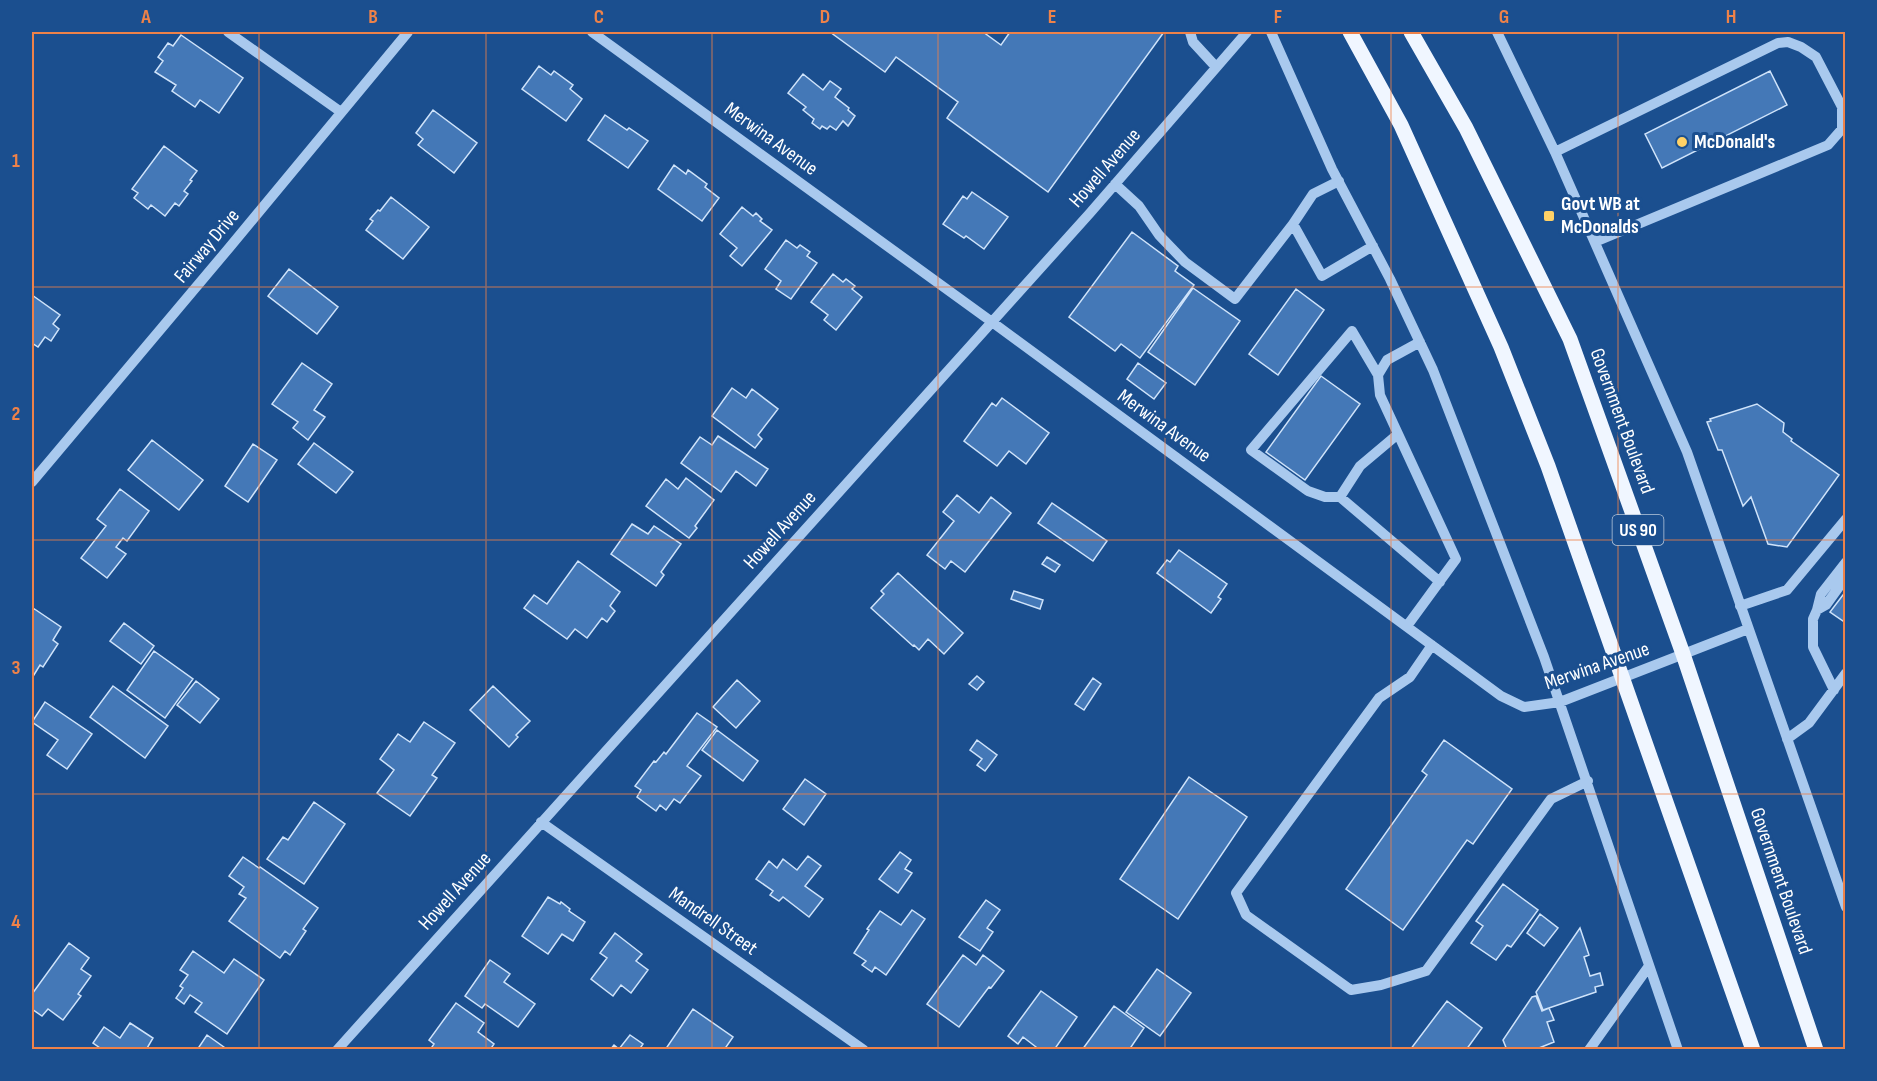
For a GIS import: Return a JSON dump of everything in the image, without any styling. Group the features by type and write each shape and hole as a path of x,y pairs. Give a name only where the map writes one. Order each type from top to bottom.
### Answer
{"main road":[{"path":"1350,32 1401,125 1501,347 1548,466 1753,1050"},
{"name":"Government Boulevard","path":"1411,32 1466,128 1570,339 1683,654 1816,1050"}],"street":[{"path":"228,32 341,112"},
{"name":"Fairway Drive","path":"32,482 408,32"},
{"name":"Merwina Avenue","path":"592,32 1501,696 1524,706 1560,702 1748,629"},
{"path":"1190,32 1194,42 1216,67"},
{"name":"Howell Avenue","path":"337,1050 992,322 1247,32"},
{"path":"1271,32 1339,181 1373,246 1437,381 1540,646 1678,1050"},
{"path":"1497,32 1555,152 1687,452 1845,907"},
{"path":"1555,152 1778,42 1788,42 1801,47 1816,57 1842,107 1842,129 1828,145 1595,242"},
{"path":"1115,184 1139,206 1160,236 1185,262 1235,299 1293,224 1313,194 1339,181"},
{"path":"1293,224 1322,276 1373,246"},
{"path":"1407,626 1440,582 1456,559 1380,395 1378,375 1352,331 1251,450 1308,491 1325,497 1340,497 1440,582"},
{"path":"1378,375 1387,360 1420,342"},
{"path":"1340,497 1360,466 1398,434"},
{"path":"1740,606 1787,591 1845,519"},
{"path":"1834,690 1813,647 1813,619 1821,594 1845,562"},
{"path":"1817,610 1826,605 1845,577"},
{"path":"1432,645 1410,676 1379,698 1236,893 1246,915 1351,990 1382,985 1426,971 1551,799 1588,781"},
{"path":"1786,739 1809,723 1845,673"},
{"name":"Mandrell Street","path":"541,822 864,1050"},
{"path":"1589,1050 1649,966"}],"building":[{"path":"830,32 983,32 1001,45 1010,32 1164,32 1048,192 947,118 958,102 896,57 885,72"},
{"path":"181,35 243,78 219,113 200,100 195,107 172,91 176,85 155,72 163,61 158,57 168,43 173,46"},
{"path":"539,66 551,75 554,71 573,85 570,89 582,99 566,121 522,89"},
{"path":"1770,71 1787,105 1662,168 1645,134"},
{"path":"803,74 823,90 830,81 841,89 835,97 855,116 848,126 843,121 836,130 830,126 827,129 822,126 820,129 812,123 814,119 803,110 806,107 788,93"},
{"path":"433,110 477,143 454,173 418,145 423,139 416,133"},
{"path":"605,115 648,141 628,168 588,140"},
{"path":"164,146 197,171 184,191 188,194 179,206 175,203 165,216 151,205 148,209 134,198 138,193 132,189"},
{"path":"674,165 686,174 688,170 707,184 705,187 719,198 702,221 658,189"},
{"path":"972,192 1008,217 984,249 943,224 963,196 967,199"},
{"path":"391,197 429,227 403,259 366,230 373,221 370,219"},
{"path":"742,207 753,216 756,213 762,219 760,221 772,230 742,266 730,256 737,248 720,234"},
{"path":"1132,232 1178,266 1175,271 1194,285 1140,358 1121,344 1115,351 1069,317"},
{"path":"786,240 797,248 800,245 810,252 807,256 817,263 791,299 776,289 781,281 765,269"},
{"path":"289,269 338,307 317,334 268,296"},
{"path":"833,274 843,282 846,279 855,286 852,289 862,297 836,330 824,320 828,315 811,302"},
{"path":"1193,288 1240,321 1195,385 1148,352"},
{"path":"1296,289 1324,310 1278,375 1249,354"},
{"path":"32,295 60,315 53,324 59,329 51,341 45,337 38,347 32,343"},
{"path":"302,363 332,384 314,410 325,417 308,440 293,428 298,422 272,404"},
{"path":"1138,363 1166,383 1154,399 1127,379"},
{"path":"1321,376 1360,404 1305,480 1266,452"},
{"path":"732,388 746,398 752,389 778,409 758,435 762,439 755,448 712,416"},
{"path":"1002,398 1049,433 1026,464 1009,451 997,466 964,441 992,403 996,406"},
{"path":"1757,404 1784,423 1783,432 1792,439 1791,441 1839,475 1787,547 1768,544 1751,497 1743,506 1722,450 1718,450 1707,422 1711,421 1710,419"},
{"path":"718,436 768,469 756,486 736,471 721,492 681,463 700,437 712,445"},
{"path":"152,440 203,480 179,510 128,470"},
{"path":"314,443 353,472 336,493 298,464"},
{"path":"253,444 277,460 248,502 225,486"},
{"path":"686,478 714,500 689,538 646,506 666,479 678,489"},
{"path":"120,489 149,511 127,541 123,538 116,547 126,554 107,578 81,558 106,526 97,519"},
{"path":"957,495 979,513 991,497 1011,513 965,572 951,561 945,569 927,555 954,521 943,512"},
{"path":"1052,503 1107,541 1093,561 1038,523"},
{"path":"632,524 648,534 654,526 681,544 661,572 664,575 656,586 611,554"},
{"path":"1179,550 1227,584 1218,597 1221,599 1211,613 1157,573"},
{"path":"1047,557 1060,565 1055,572 1042,564"},
{"path":"578,561 620,592 610,606 615,611 607,622 602,618 587,638 575,629 567,639 524,608 534,595 547,604"},
{"path":"898,573 963,633 944,654 928,639 919,650 871,608 884,594 881,591"},
{"path":"1014,591 1043,600 1040,609 1011,599"},
{"path":"1846,591 1846,623 1830,612"},
{"path":"33,608 61,627 53,640 58,644 43,667 40,665 32,678 32,611"},
{"path":"124,623 154,646 141,664 110,641"},
{"path":"154,651 193,679 165,718 127,690"},
{"path":"977,676 984,682 977,690 969,684"},
{"path":"1093,678 1101,684 1084,710 1075,704"},
{"path":"737,680 760,701 736,728 713,707"},
{"path":"196,681 219,699 200,723 177,705"},
{"path":"113,686 168,726 145,758 90,717"},
{"path":"493,686 530,721 516,735 518,737 509,747 470,710"},
{"path":"45,702 92,734 67,769 47,755 58,740 32,722"},
{"path":"697,713 717,727 687,766 701,776 680,803 674,799 666,810 660,805 656,811 637,797 641,790 635,786 654,761 656,762 664,752 666,754"},
{"path":"424,722 455,743 432,775 437,778 410,816 377,793 394,770 380,759 398,734 410,742"},
{"path":"717,730 758,761 743,781 702,750"},
{"path":"977,740 997,755 985,771 977,765 982,759 970,750"},
{"path":"1444,740 1512,789 1473,844 1467,840 1403,930 1346,889 1427,775 1422,771"},
{"path":"1189,777 1247,817 1178,919 1120,879"},
{"path":"805,779 826,794 804,825 783,809"},
{"path":"314,802 345,824 304,884 267,859 283,837 288,840"},
{"path":"900,852 911,860 905,869 912,873 898,893 879,879"},
{"path":"808,856 821,866 805,886 823,899 809,917 783,897 779,901 770,895 773,891 756,879 769,861 777,868 783,859 797,870"},
{"path":"243,857 318,908 303,929 306,931 290,955 285,951 280,958 229,921 246,898 239,894 244,887 229,876"},
{"path":"1503,884 1538,910 1511,947 1507,945 1496,960 1471,943 1483,926 1476,921"},
{"path":"548,897 560,904 561,902 585,922 573,941 562,934 548,954 522,936"},
{"path":"986,900 1000,910 987,928 993,932 980,951 959,937"},
{"path":"912,910 925,919 886,975 875,967 872,972 862,965 866,961 854,953 880,911 901,925"},
{"path":"1540,914 1558,928 1544,946 1527,933"},
{"path":"1580,928 1589,955 1584,957 1590,976 1600,973 1603,985 1595,987 1596,992 1543,1010 1536,992"},
{"path":"615,933 642,954 636,961 648,970 631,993 621,985 613,996 591,979 607,958 600,953"},
{"path":"69,943 89,958 81,969 91,976 78,994 81,996 63,1020 48,1009 42,1016 32,1009 32,994"},
{"path":"193,951 224,973 234,959 264,980 227,1034 195,1012 202,1003 190,995 184,1004 176,998 183,988 180,986 188,975 180,970"},
{"path":"963,955 976,965 983,955 1004,971 959,1027 927,1004"},
{"path":"490,960 510,974 504,982 535,1004 518,1027 485,1004 482,1008 465,996"},
{"path":"1157,969 1191,993 1160,1036 1126,1012"},
{"path":"1041,991 1077,1017 1054,1050 1035,1050 1036,1047 1023,1037 1018,1044 1008,1036"},
{"path":"1536,996 1542,1011 1549,1008 1554,1020 1547,1022 1554,1042 1534,1050 1507,1050 1503,1040 1532,997"},
{"path":"1447,1001 1482,1028 1466,1050 1410,1050"},
{"path":"456,1003 484,1023 478,1032 494,1044 490,1050 430,1050 434,1044 429,1040"},
{"path":"1114,1006 1144,1028 1129,1050 1082,1050"},
{"path":"693,1009 733,1037 724,1050 665,1050"},
{"path":"130,1023 153,1038 146,1050 103,1050 93,1043 104,1027 120,1038"},
{"path":"207,1035 228,1050 197,1050"},
{"path":"630,1035 643,1044 639,1050 610,1050 614,1045 619,1049"}],"place":[{"name":"McDonald's","path":"1682,142"},
{"name":"Govt WB at McDonalds","path":"1549,216"}]}
